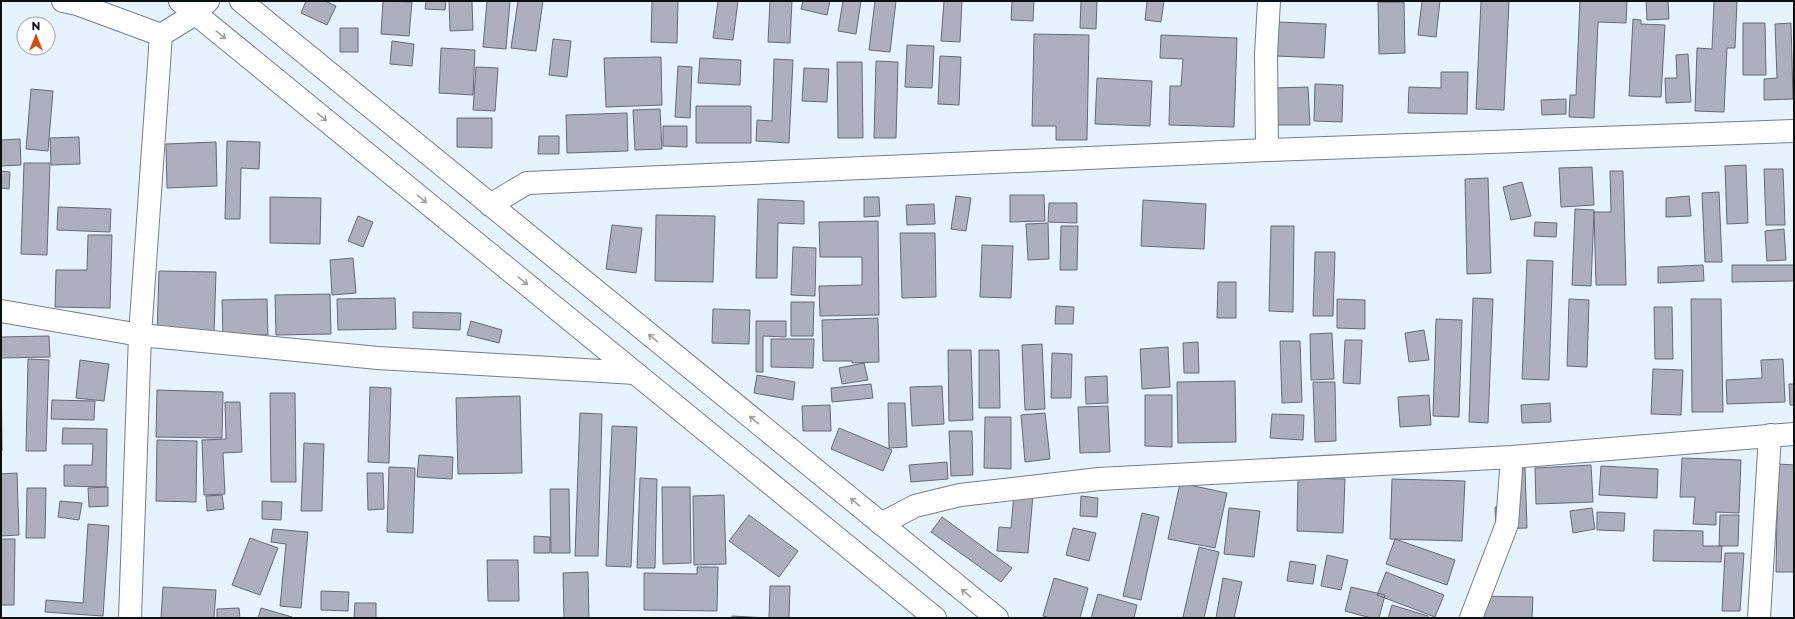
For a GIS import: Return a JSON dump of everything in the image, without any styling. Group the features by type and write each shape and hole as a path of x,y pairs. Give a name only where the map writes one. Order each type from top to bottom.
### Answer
{"street":[{"path":"63,1 77,4 161,35"},
{"path":"241,1 997,618"},
{"path":"1266,150 1266,54 1269,1"},
{"path":"130,618 140,335 161,35 195,5 635,373 935,618"},
{"path":"490,205 527,184 1266,150 1794,130"},
{"path":"1,311 140,335 378,358 635,373"},
{"path":"881,524 915,506 960,495 1099,479 1512,457 1794,434"},
{"path":"1759,618 1770,435"},
{"path":"1471,618 1507,524 1512,457"}],"building":[{"path":"306,1 325,1 336,6 327,25 301,13"},
{"path":"383,1 412,2 409,36 381,34"},
{"path":"426,1 446,1 445,10 425,9"},
{"path":"449,1 472,1 473,30 450,31"},
{"path":"487,1 510,1 506,49 483,47"},
{"path":"518,1 543,1 536,51 511,48"},
{"path":"652,1 678,1 677,43 651,42"},
{"path":"718,1 738,1 733,40 713,38"},
{"path":"770,1 792,1 790,43 768,42"},
{"path":"803,1 830,1 827,15 801,9"},
{"path":"843,1 861,1 856,34 838,31"},
{"path":"875,1 896,1 890,52 869,50"},
{"path":"944,1 962,1 960,42 941,41"},
{"path":"1012,1 1034,1 1033,21 1011,20"},
{"path":"1081,1 1097,1 1096,29 1080,28"},
{"path":"1147,1 1164,1 1161,22 1145,20"},
{"path":"1422,1 1440,1 1436,37 1418,35"},
{"path":"1481,1 1509,1 1504,110 1476,109"},
{"path":"1580,1 1627,1 1626,23 1598,22 1594,118 1569,117 1570,95 1576,95"},
{"path":"1646,1 1668,1 1669,19 1647,20"},
{"path":"1714,1 1737,1 1735,48 1727,48 1724,112 1695,111 1697,48 1712,49"},
{"path":"1378,2 1404,2 1405,53 1379,54"},
{"path":"1633,19 1641,20 1641,24 1665,25 1661,97 1629,96"},
{"path":"1278,22 1326,24 1324,58 1276,56"},
{"path":"1743,23 1765,23 1766,75 1743,75"},
{"path":"1791,23 1793,99 1764,100 1764,79 1777,78 1775,24"},
{"path":"340,28 358,28 358,52 340,52"},
{"path":"1034,34 1089,35 1087,140 1056,140 1056,126 1032,126"},
{"path":"1161,35 1237,38 1234,127 1169,125 1170,86 1181,86 1183,59 1160,58"},
{"path":"553,39 571,41 567,77 549,75"},
{"path":"392,41 414,44 412,66 390,64"},
{"path":"907,45 934,46 932,88 905,87"},
{"path":"441,48 475,50 473,95 439,93"},
{"path":"1688,54 1691,102 1666,103 1665,78 1677,78 1676,55"},
{"path":"940,56 961,57 959,105 938,104"},
{"path":"661,57 662,105 606,107 604,58"},
{"path":"700,58 741,60 740,85 698,83"},
{"path":"774,59 793,60 789,143 756,141 757,120 772,121"},
{"path":"876,61 898,62 896,138 874,138"},
{"path":"837,62 862,62 863,138 838,138"},
{"path":"678,66 692,67 690,118 675,117"},
{"path":"476,67 498,68 495,111 473,110"},
{"path":"804,68 829,69 827,102 802,101"},
{"path":"1441,72 1468,72 1467,114 1408,113 1409,87 1441,88"},
{"path":"1097,78 1152,81 1150,126 1095,124"},
{"path":"1315,84 1343,85 1342,122 1314,121"},
{"path":"1308,87 1310,125 1274,125 1273,88"},
{"path":"31,89 53,91 48,151 26,149"},
{"path":"1566,99 1566,114 1542,115 1541,100"},
{"path":"696,106 751,106 751,143 696,143"},
{"path":"660,109 662,149 635,150 633,110"},
{"path":"627,113 628,151 567,153 566,115"},
{"path":"457,118 492,118 492,148 457,147"},
{"path":"663,126 687,126 687,147 663,146"},
{"path":"539,136 559,136 559,154 538,154"},
{"path":"79,137 80,164 51,165 50,138"},
{"path":"20,139 21,165 1,166 1,140"},
{"path":"227,141 260,142 259,169 241,168 240,219 225,219"},
{"path":"216,142 217,186 167,188 166,144"},
{"path":"24,163 50,163 47,255 21,254"},
{"path":"1746,165 1748,223 1727,224 1725,166"},
{"path":"1592,167 1594,205 1561,207 1559,168"},
{"path":"1764,169 1783,169 1785,225 1766,225"},
{"path":"1,171 10,172 9,189 1,188"},
{"path":"1610,171 1623,171 1626,285 1596,285 1594,212 1611,212"},
{"path":"1488,178 1491,273 1467,274 1465,179"},
{"path":"1522,182 1531,216 1511,220 1503,187"},
{"path":"1719,192 1722,262 1705,262 1702,193"},
{"path":"1010,195 1044,195 1045,221 1010,222"},
{"path":"956,196 971,198 966,231 951,229"},
{"path":"1689,196 1691,216 1666,217 1666,198"},
{"path":"270,197 321,198 320,244 270,243"},
{"path":"864,197 879,197 880,216 864,217"},
{"path":"758,199 804,201 804,224 778,223 777,278 756,278"},
{"path":"1143,200 1206,204 1204,249 1141,246"},
{"path":"1049,203 1077,203 1077,223 1048,222"},
{"path":"934,204 935,224 907,225 906,205"},
{"path":"58,207 111,209 110,232 57,230"},
{"path":"1575,209 1594,210 1591,286 1572,285"},
{"path":"656,215 715,216 713,282 655,281"},
{"path":"358,216 373,222 363,247 348,241"},
{"path":"878,221 879,315 820,316 819,286 862,285 862,257 820,257 819,222"},
{"path":"1535,222 1557,223 1556,237 1534,236"},
{"path":"1048,223 1049,259 1028,260 1026,224"},
{"path":"612,225 642,228 636,273 606,269"},
{"path":"1061,226 1078,226 1077,270 1060,270"},
{"path":"1271,226 1294,226 1293,312 1269,311"},
{"path":"1784,229 1786,260 1767,261 1765,231"},
{"path":"900,233 935,233 936,297 902,298"},
{"path":"88,235 112,235 110,308 55,307 56,270 87,270"},
{"path":"982,245 1013,246 1011,298 980,297"},
{"path":"793,247 816,248 815,296 791,295"},
{"path":"1315,252 1335,252 1333,316 1313,316"},
{"path":"353,258 356,293 332,295 330,260"},
{"path":"1527,260 1553,261 1549,380 1522,379"},
{"path":"1703,265 1704,281 1658,283 1658,267"},
{"path":"1732,265 1794,265 1794,281 1732,282"},
{"path":"159,271 216,272 214,335 157,334"},
{"path":"1218,282 1236,282 1236,318 1217,318"},
{"path":"330,294 331,334 276,335 275,295"},
{"path":"395,298 396,329 338,330 337,299"},
{"path":"1473,298 1493,299 1488,423 1469,422"},
{"path":"267,299 268,335 223,335 222,300"},
{"path":"1337,299 1365,300 1365,329 1337,328"},
{"path":"1569,299 1589,300 1587,367 1567,366"},
{"path":"1691,299 1721,299 1723,412 1692,412"},
{"path":"791,302 814,302 813,336 791,336"},
{"path":"1056,306 1074,307 1073,324 1055,324"},
{"path":"1654,307 1672,307 1673,359 1655,359"},
{"path":"713,309 750,310 749,344 712,343"},
{"path":"413,312 461,313 460,330 413,328"},
{"path":"878,318 879,362 852,363 852,361 823,361 822,320"},
{"path":"1436,319 1462,320 1459,417 1433,416"},
{"path":"471,321 502,330 499,343 467,335"},
{"path":"756,321 786,321 786,337 763,336 763,372 756,372"},
{"path":"1424,330 1429,360 1409,362 1405,333"},
{"path":"1332,333 1334,379 1311,380 1310,334"},
{"path":"49,336 50,357 1,358 1,337"},
{"path":"771,339 814,339 813,368 771,367"},
{"path":"1345,340 1362,340 1360,384 1343,383"},
{"path":"1280,341 1300,341 1302,402 1282,403"},
{"path":"1198,342 1199,373 1184,373 1183,343"},
{"path":"1042,344 1045,409 1025,410 1022,345"},
{"path":"1168,347 1170,387 1142,389 1140,349"},
{"path":"948,350 971,350 973,420 949,421"},
{"path":"979,350 999,350 1000,408 979,408"},
{"path":"1052,353 1072,354 1071,398 1051,398"},
{"path":"1,358 2,451 1,451"},
{"path":"28,359 49,360 46,451 26,451"},
{"path":"1783,359 1785,402 1727,404 1726,380 1762,378 1761,360"},
{"path":"80,360 109,364 104,401 76,398"},
{"path":"864,363 868,380 842,384 839,368"},
{"path":"1653,369 1683,370 1681,415 1651,414"},
{"path":"757,375 795,382 793,400 754,393"},
{"path":"1107,376 1108,403 1086,404 1085,377"},
{"path":"1235,381 1236,442 1178,443 1177,382"},
{"path":"1313,382 1335,382 1336,441 1315,442"},
{"path":"871,384 873,398 832,402 831,388"},
{"path":"1789,384 1794,384 1794,405 1790,405"},
{"path":"942,386 944,424 912,426 910,387"},
{"path":"370,387 391,388 389,463 368,462"},
{"path":"157,390 223,392 222,438 156,437"},
{"path":"270,393 295,393 296,482 271,482"},
{"path":"1145,395 1172,395 1172,447 1145,446"},
{"path":"1429,395 1431,425 1400,427 1398,397"},
{"path":"520,396 522,473 458,474 456,398"},
{"path":"52,400 95,401 94,420 51,419"},
{"path":"225,402 240,402 242,452 223,453 225,494 204,495 202,440 226,439"},
{"path":"888,403 905,403 907,447 889,448"},
{"path":"1550,403 1551,422 1522,423 1521,405"},
{"path":"830,405 831,431 803,431 802,406"},
{"path":"1108,406 1110,452 1080,453 1078,407"},
{"path":"580,413 602,414 598,556 575,556"},
{"path":"1045,413 1050,459 1025,462 1021,415"},
{"path":"1272,414 1304,415 1303,440 1270,438"},
{"path":"985,417 1011,417 1011,469 984,468"},
{"path":"612,426 637,427 631,567 606,566"},
{"path":"63,428 107,429 106,487 64,486 64,465 92,465 93,444 62,444"},
{"path":"839,428 892,450 883,471 831,449"},
{"path":"949,431 972,431 973,475 951,476"},
{"path":"157,440 197,441 196,502 156,501"},
{"path":"304,443 324,444 322,511 301,511"},
{"path":"419,455 453,457 452,479 417,477"},
{"path":"1682,458 1741,460 1739,513 1716,512 1716,525 1693,524 1695,497 1680,497"},
{"path":"947,462 948,479 911,482 909,465"},
{"path":"1778,464 1794,465 1794,572 1776,572"},
{"path":"1591,465 1593,502 1536,504 1535,468"},
{"path":"1601,466 1658,469 1657,498 1599,495"},
{"path":"389,467 415,468 413,533 387,532"},
{"path":"1508,468 1525,468 1527,528 1496,529 1495,507 1509,506"},
{"path":"17,473 19,535 1,536 1,474"},
{"path":"367,473 383,473 384,509 368,510"},
{"path":"640,478 657,479 655,568 637,568"},
{"path":"1298,478 1345,479 1343,533 1297,531"},
{"path":"1392,479 1465,481 1462,541 1390,539"},
{"path":"1180,483 1227,493 1215,548 1168,539"},
{"path":"108,487 108,506 89,507 88,488"},
{"path":"662,487 690,487 691,563 663,564"},
{"path":"27,488 46,488 45,538 26,538"},
{"path":"550,489 569,489 570,553 551,553"},
{"path":"1014,493 1033,495 1028,553 997,551 999,527 1011,528"},
{"path":"222,495 224,509 207,511 206,496"},
{"path":"724,495 726,564 694,565 693,496"},
{"path":"1081,496 1098,498 1097,517 1080,516"},
{"path":"60,501 82,503 79,520 58,517"},
{"path":"262,501 282,502 281,520 262,519"},
{"path":"1229,508 1260,511 1254,557 1224,554"},
{"path":"1592,508 1595,529 1573,533 1570,511"},
{"path":"1597,512 1625,513 1624,531 1597,530"},
{"path":"1142,513 1159,517 1141,600 1123,596"},
{"path":"749,515 798,551 779,577 729,541"},
{"path":"1720,515 1739,515 1738,546 1719,546"},
{"path":"942,517 1012,568 1001,582 931,532"},
{"path":"88,524 109,526 103,616 45,612 46,600 83,603"},
{"path":"1073,528 1096,533 1089,561 1066,555"},
{"path":"273,529 308,532 301,608 280,606 286,544 271,542"},
{"path":"1654,530 1703,531 1703,546 1722,546 1721,562 1653,561"},
{"path":"534,536 550,537 550,553 534,553"},
{"path":"250,538 278,548 260,595 232,585"},
{"path":"1,539 15,539 14,605 1,605"},
{"path":"1395,539 1455,560 1447,585 1386,564"},
{"path":"1199,547 1219,552 1204,618 1183,617"},
{"path":"1725,553 1744,553 1740,611 1722,611"},
{"path":"1327,555 1348,560 1341,590 1321,586"},
{"path":"487,560 518,560 519,601 488,601"},
{"path":"1290,561 1316,565 1313,584 1287,581"},
{"path":"697,567 718,567 717,611 644,610 644,573 697,574"},
{"path":"588,572 589,618 564,618 563,573"},
{"path":"1386,572 1444,595 1435,617 1377,595"},
{"path":"1054,578 1088,588 1080,618 1050,618 1043,616"},
{"path":"1223,578 1242,582 1234,618 1216,618"},
{"path":"770,586 790,586 789,618 769,618"},
{"path":"163,587 216,590 214,618 161,618"},
{"path":"1351,587 1385,595 1379,618 1371,618 1345,611"},
{"path":"321,591 349,592 348,611 321,610"},
{"path":"1098,594 1137,605 1134,618 1091,618"},
{"path":"1473,596 1533,597 1532,618 1473,618"},
{"path":"355,603 376,603 376,618 354,618"},
{"path":"1392,605 1428,616 1428,618 1388,618"},
{"path":"239,608 240,618 217,618 217,609"},
{"path":"261,608 292,617 292,618 258,618"},
{"path":"732,616 768,618 732,618"}]}
